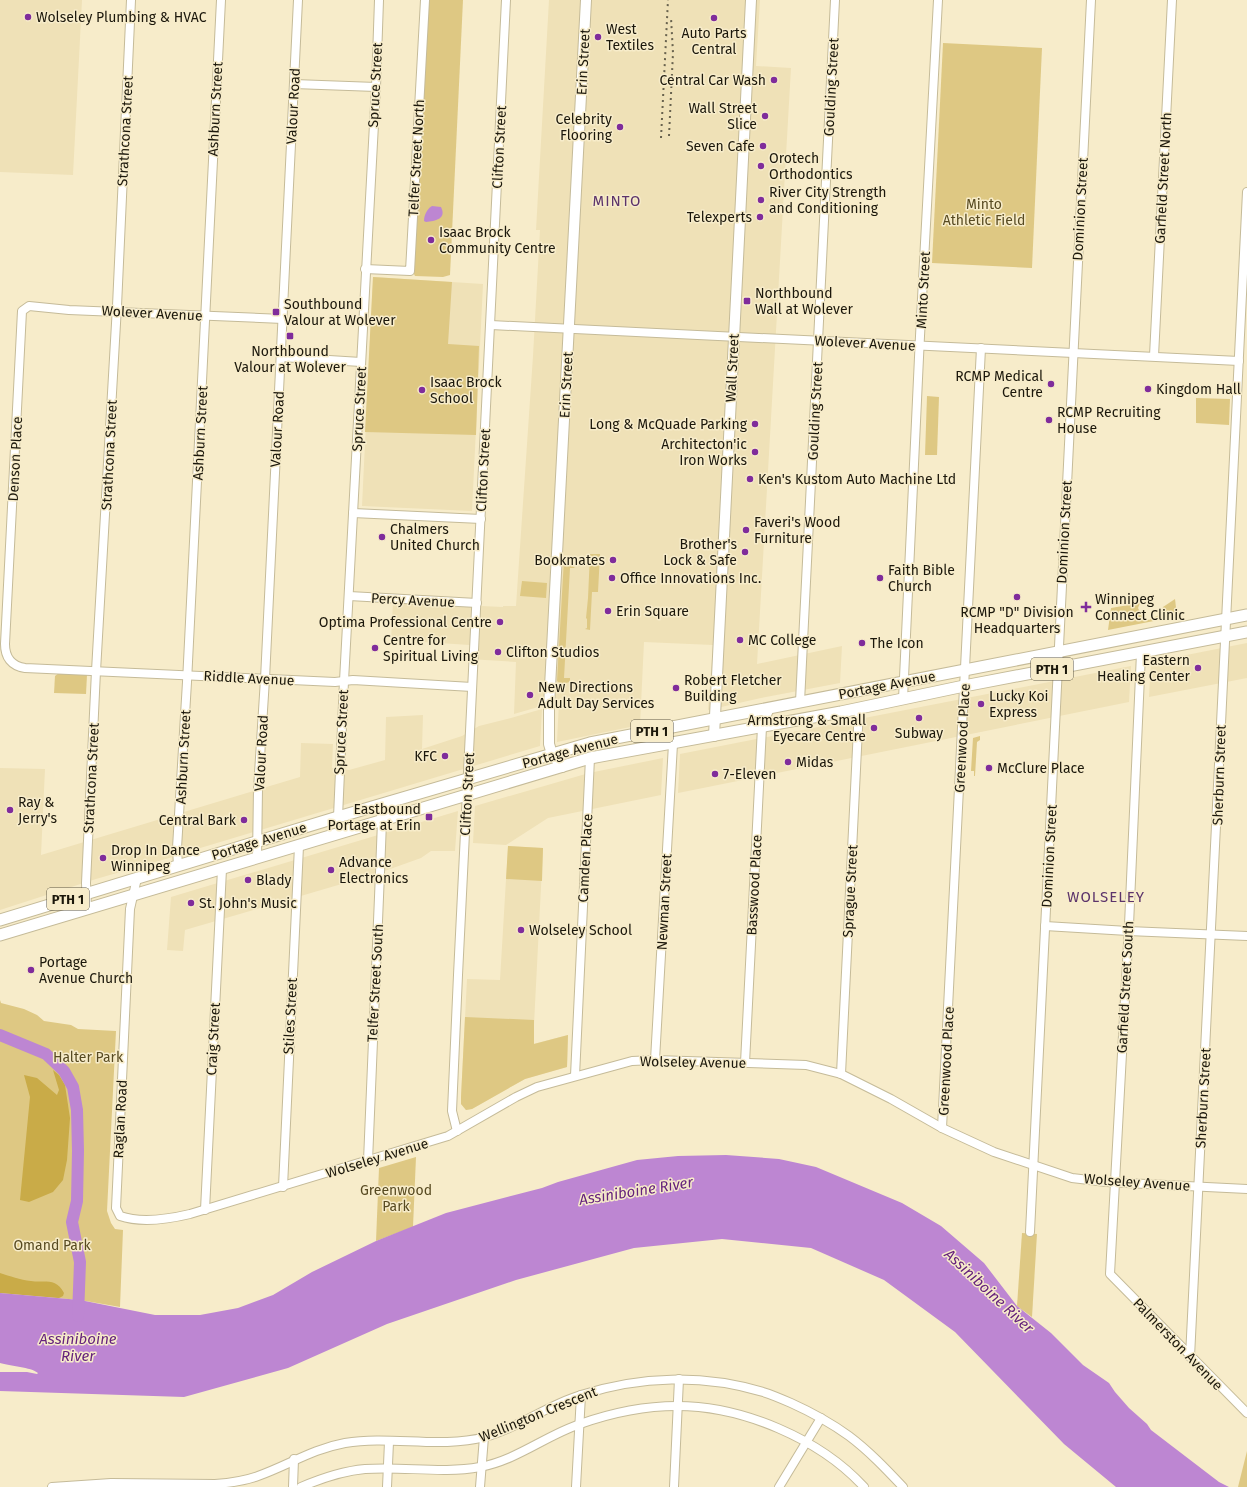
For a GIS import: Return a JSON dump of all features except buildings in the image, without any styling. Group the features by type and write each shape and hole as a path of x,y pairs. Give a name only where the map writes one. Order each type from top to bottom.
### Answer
{"highway":[{"name":"Portage Avenue","path":"0,920 257,843 338,817 590,743 1247,615"},
{"name":"Portage Avenue","path":"0,935 590,758 762,727 964,686 1247,632"}],"main road":[{"name":"Erin Street","path":"562,767 552,754 548,744 568,328 586,0"},
{"name":"Wall Street","path":"714,736 751,0"}],"street":[{"name":"Strathcona Street","path":"86,909 96,671 117,312 131,0"},
{"name":"Ashburn Street","path":"178,866 177,848 206,316 221,0"},
{"name":"Valour Road","path":"257,858 258,789 265,679 298,0"},
{"name":"Spruce Street","path":"338,817 365,269 376,87 379,0"},
{"name":"Telfer Street North","path":"365,269 410,271 425,0"},
{"name":"Clifton Street","path":"457,1131 452,1111 506,0"},
{"name":"Goulding Street","path":"800,702 835,0"},
{"name":"Minto Street","path":"903,699 938,0"},
{"name":"Dominion Street","path":"1030,1232 1091,0"},
{"name":"Garfield Street North","path":"1154,356 1172,0"},
{"path":"294,84 376,87"},
{"name":"Sherburn Street","path":"1190,1357 1212,934 1247,192"},
{"name":"Wolever Avenue","path":"22,311 29,306 117,312 283,319"},
{"name":"Denson Place","path":"22,311 5,652 10,661 17,666 25,668"},
{"name":"Wolever Avenue","path":"491,325 1239,361"},
{"name":"Greenwood Place","path":"942,1128 981,348"},
{"path":"281,357 361,362"},
{"path":"353,513 481,519"},
{"name":"Percy Avenue","path":"349,596 476,603"},
{"name":"Garfield Street South","path":"1110,1274 1141,653"},
{"name":"Riddle Avenue","path":"25,668 472,687"},
{"name":"Basswood Place","path":"745,1063 762,727 770,708"},
{"name":"Sprague Street","path":"841,1074 859,708"},
{"name":"Newman Street","path":"655,1060 673,744"},
{"name":"Camden Place","path":"575,1076 590,758"},
{"name":"Telfer Street South","path":"368,1161 382,821 380,805"},
{"name":"Stiles Street","path":"283,1187 299,846"},
{"name":"Craig Street","path":"206,1210 222,869"},
{"name":"Raglan Road","path":"120,1216 116,1208 119,1121 130,909 137,878"},
{"path":"1045,926 1247,936"},
{"name":"Wolseley Avenue","path":"120,1216 130,1219 165,1219 181,1217 206,1210 448,1136 530,1090 632,1061 655,1060 806,1065 841,1074 891,1099 942,1128 994,1152 1072,1178 1091,1181 1247,1189"},
{"name":"Palmerston Avenue","path":"1110,1274 1190,1357 1247,1413"},
{"path":"674,1487 679,1379"},
{"name":"Wellington Crescent","path":"52,1487 95,1485 197,1486 250,1479 316,1450 345,1443 374,1441 450,1442 484,1437 500,1432 550,1407 605,1387 631,1382 679,1379 705,1380 765,1392 806,1410 821,1418 855,1441 879,1461 903,1487"},
{"path":"576,1487 581,1395"},
{"name":"Wellington Crescent","path":"301,1487 320,1479 350,1471 367,1469 439,1470 481,1467 511,1458 579,1424 650,1407 678,1406 720,1410 758,1421 806,1441 834,1460 864,1487"},
{"path":"779,1487 821,1418"},
{"path":"480,1487 484,1437"},
{"path":"387,1487 389,1442"},
{"path":"293,1487 294,1459"}],"shaded area":[{"path":"0,0 82,0 73,175 0,172"},
{"path":"549,0 760,0 756,66 791,68 757,664 842,646 840,683 708,710 713,645 644,642 640,725 557,742 559,701 514,714 516,662 469,659 470,645 391,640 393,602 503,607 516,606 540,230 536,230"},
{"name":"Isaac Brock School","path":"373,277 483,284 472,511 362,506"},
{"path":"1247,643 1247,678 1149,697 1151,662"},
{"path":"1131,666 1129,702 678,793 680,754"},
{"path":"542,709 540,746 96,879 0,910 0,768 45,769 41,855 300,777 301,743 333,744 332,768 349,770 385,760 386,717 423,715 422,749 462,736 479,726"},
{"path":"663,758 661,795 548,818 506,845 473,843 475,806 589,773"},
{"path":"458,811 455,851 431,851 421,858 379,873 185,930 183,951 167,950 171,897"},
{"name":"Wolseley School","path":"508,846 543,848 533,1044 568,1035 567,1067 525,1079 472,1109 466,1110 461,1104 461,1097 467,979 500,980"},
{"path":"53,1070 59,1075 65,1085 70,1118 67,1160 63,1180 53,1192 29,1202 20,1200 30,1097 24,1075 37,1078 57,1095 59,1090"},
{"path":"0,1273 15,1278 53,1283 61,1288 64,1293 63,1296 59,1298 0,1293"}],"green space":[{"path":"428,0 463,0 450,275 443,277 415,276 413,272"},
{"name":"Minto Athletic Field","path":"943,43 1042,48 1032,268 932,263"},
{"path":"373,277 452,282 448,344 479,346 476,435 365,432"},
{"path":"927,396 939,397 937,455 925,455"},
{"path":"1196,398 1230,399 1229,425 1196,423"},
{"path":"590,554 600,554 598,592 592,592 590,630 585,629 587,628 586,618"},
{"path":"564,559 575,568 570,568 564,678 570,678 570,682 561,684 557,681"},
{"path":"522,581 547,583 546,598 520,596"},
{"path":"1175,599 1177,616 1167,618 1162,612 1163,607"},
{"path":"1140,603 1138,608 1143,618 1149,620 1159,615 1164,619 1108,630 1111,608"},
{"path":"59,673 87,675 86,694 54,693 55,676"},
{"path":"980,736 980,740 977,742 974,776 974,771 971,771 973,738"},
{"path":"508,846 543,848 542,881 506,879"},
{"name":"Omand Park","path":"0,1000 1,1003 24,1009 37,1015 44,1021 71,1025 78,1029 116,1031 107,1211 111,1223 115,1229 123,1230 120,1307 80,1300 0,1293 0,1040 26,1048 48,1059 61,1071 69,1086 75,1123 73,1197 81,1197 81,1110 78,1093 69,1074 55,1058 39,1047 0,1030"},
{"path":"465,1017 534,1020 534,1044 568,1035 567,1067 525,1079 472,1109 466,1110 461,1104"},
{"name":"Greenwood Park","path":"416,1157 413,1227 376,1241 379,1168"},
{"path":"1022,1233 1037,1234 1032,1317 1017,1306"},
{"path":"1247,1451 1247,1487 1238,1487"}],"water":[{"path":"432,206 441,207 441,217 436,220 426,222 424,221 425,214"},
{"name":"Assiniboine River","path":"726,1155 779,1159 816,1167 902,1203 941,1226 984,1263 1017,1306 1051,1333 1083,1365 1109,1383 1129,1408 1147,1424 1151,1430 1219,1482 1229,1487 1116,1487 1064,1444 955,1332 884,1280 811,1248 722,1239 634,1248 516,1280 387,1324 288,1368 184,1397 0,1391 0,1372 38,1373 26,1368 0,1363 0,1293 80,1300 155,1315 200,1315 238,1308 273,1295 312,1272 376,1241 446,1213 542,1188 558,1182 637,1160 678,1156"}],"waterway":[{"path":"0,1035 46,1054 64,1071 73,1087 77,1110 78,1151 77,1201 72,1222 80,1262 78,1316"}],"railway":[{"path":"661,138 668,0"},
{"path":"669,136 673,53 671,18"}],"place":[{"name":"Wolseley Plumbing & HVAC","path":"28,17"},
{"name":"Auto Parts Central","path":"714,18"},
{"name":"West Textiles","path":"598,37"},
{"name":"Central Car Wash","path":"774,80"},
{"name":"Wall Street Slice","path":"765,116"},
{"name":"Celebrity Flooring","path":"620,127"},
{"name":"Seven Cafe","path":"763,146"},
{"name":"Orotech Orthodontics","path":"761,166"},
{"name":"River City Strength and Conditioning","path":"761,200"},
{"name":"Telexperts","path":"760,217"},
{"name":"Isaac Brock Community Centre","path":"431,240"},
{"name":"Northbound Wall at Wolever","path":"747,301"},
{"name":"Southbound Valour at Wolever","path":"276,312"},
{"name":"Northbound Valour at Wolever","path":"290,336"},
{"name":"RCMP Medical Centre","path":"1051,384"},
{"name":"Kingdom Hall","path":"1148,389"},
{"name":"Isaac Brock School","path":"422,390"},
{"name":"RCMP Recruiting House","path":"1049,420"},
{"name":"Long & McQuade Parking","path":"755,424"},
{"name":"Architecton'ic Iron Works","path":"755,452"},
{"name":"Ken's Kustom Auto Machine Ltd","path":"750,479"},
{"name":"Faveri's Wood Furniture","path":"746,530"},
{"name":"Chalmers United Church","path":"382,537"},
{"name":"Brother's Lock & Safe","path":"745,552"},
{"name":"Bookmates","path":"613,560"},
{"name":"Office Innovations Inc.","path":"612,578"},
{"name":"Faith Bible Church","path":"880,578"},
{"name":"RCMP \"D\" Division Headquarters","path":"1017,597"},
{"name":"Winnipeg Connect Clinic","path":"1086,607"},
{"name":"Erin Square","path":"608,611"},
{"name":"Optima Professional Centre","path":"500,622"},
{"name":"MC College","path":"740,640"},
{"name":"The Icon","path":"862,643"},
{"name":"Centre for Spiritual Living","path":"375,648"},
{"name":"Clifton Studios","path":"498,652"},
{"name":"Eastern Healing Center","path":"1198,668"},
{"name":"Robert Fletcher Building","path":"676,688"},
{"name":"New Directions Adult Day Services","path":"530,695"},
{"name":"Lucky Koi Express","path":"981,704"},
{"name":"Subway","path":"919,718"},
{"name":"Armstrong & Small Eyecare Centre","path":"874,728"},
{"name":"KFC","path":"445,756"},
{"name":"Midas","path":"788,762"},
{"name":"McClure Place","path":"989,768"},
{"name":"7-Eleven","path":"715,774"},
{"name":"Ray & Jerry's","path":"10,810"},
{"name":"Eastbound Portage at Erin","path":"429,817"},
{"name":"Central Bark","path":"244,820"},
{"name":"Drop In Dance Winnipeg","path":"103,858"},
{"name":"Advance Electronics","path":"331,870"},
{"name":"Blady","path":"248,880"},
{"name":"St. John's Music","path":"191,903"},
{"name":"Wolseley School","path":"521,930"},
{"name":"Portage Avenue Church","path":"31,970"}],"district":[{"name":"MINTO","path":"617,201"},
{"name":"WOLSELEY","path":"1106,897"}],"park label":[{"name":"Halter Park","path":"88,1057"}]}
